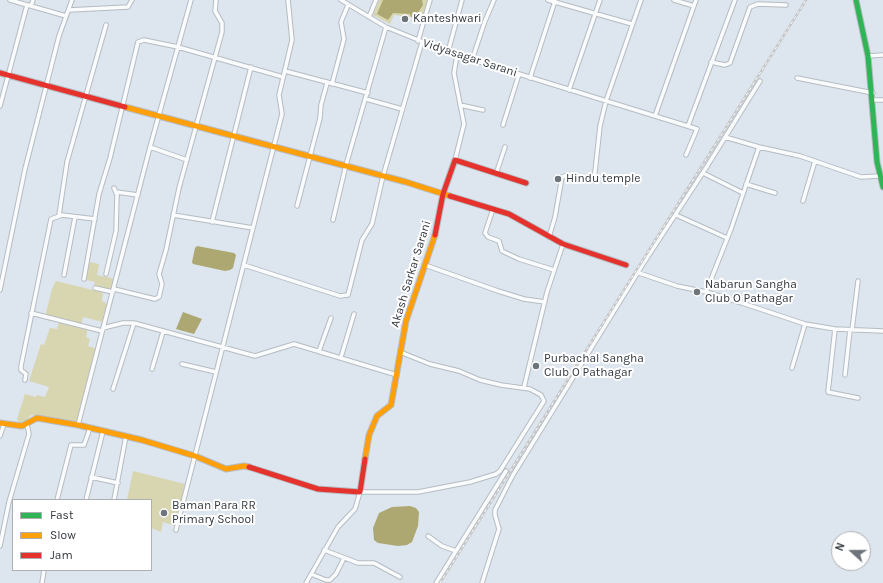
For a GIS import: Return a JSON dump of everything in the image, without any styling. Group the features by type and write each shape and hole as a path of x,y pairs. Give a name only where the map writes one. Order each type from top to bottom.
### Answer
{"street":[{"path":"10,0 66,16"},
{"path":"0,106 29,6 33,0"},
{"path":"0,290 25,169 66,16 72,0"},
{"path":"69,10 128,7 132,0"},
{"path":"78,425 150,148 191,0"},
{"path":"95,288 113,290 155,299 159,297 162,284 159,274 186,160 222,26 215,11 216,0"},
{"path":"176,530 282,114 279,95 292,40 288,0"},
{"name":"Vidyasagar Sarani","path":"341,0 385,26 448,52 688,126"},
{"path":"369,17 376,0"},
{"path":"244,264 340,296 348,295 362,240 372,224 383,176 430,0"},
{"path":"448,52 462,0"},
{"path":"472,60 485,21 494,0"},
{"path":"548,0 632,24"},
{"path":"569,90 600,0"},
{"path":"549,237 555,217 562,177 568,175 594,180 600,126 606,101 641,0"},
{"path":"674,0 694,6"},
{"path":"655,116 696,0"},
{"path":"686,155 697,129 688,126 735,0"},
{"path":"856,0 868,56 873,93 875,148 883,187"},
{"path":"530,78 555,1"},
{"path":"711,62 725,65 730,63 750,7 758,4 786,5"},
{"path":"332,84 344,39 342,22 348,5"},
{"path":"59,215 67,162 84,96 106,25"},
{"path":"333,220 346,165 368,94 385,26"},
{"path":"84,280 99,194 110,158 138,42 144,40 178,47 214,56 283,77"},
{"path":"457,55 454,73 464,124 455,160 526,183"},
{"path":"868,56 883,55"},
{"path":"212,222 251,67"},
{"path":"285,71 368,94"},
{"path":"0,73 346,165 493,209 513,216 563,244 626,265"},
{"path":"503,125 519,74"},
{"path":"797,78 873,93"},
{"path":"482,583 499,529 495,510 514,475 760,81"},
{"path":"297,206 311,156 327,83"},
{"path":"366,99 402,109"},
{"path":"873,100 883,100"},
{"path":"460,105 483,110"},
{"path":"725,137 815,161 861,177 881,180"},
{"path":"496,174 505,147"},
{"path":"706,292 744,193 759,147"},
{"path":"150,148 186,160"},
{"name":"Akash Sarkar Sarani","path":"360,492 363,466 372,426 377,416 391,405 406,321 436,231 443,194 455,160"},
{"path":"803,200 815,161"},
{"path":"702,174 744,193"},
{"path":"746,184 775,193"},
{"path":"106,274 116,236 116,192 114,188"},
{"path":"116,192 138,195"},
{"path":"493,209 485,233 488,237 499,241 502,251 519,259 554,270"},
{"path":"25,380 26,374 20,370 51,219 59,215 95,219"},
{"path":"173,215 253,228"},
{"path":"676,215 727,238"},
{"path":"64,275 75,217"},
{"path":"524,387 545,302 563,244"},
{"path":"425,265 498,291 524,299 545,302"},
{"path":"639,273 677,286 706,292 805,324 836,329 883,331"},
{"path":"845,375 858,281"},
{"path":"31,313 103,330 122,323 134,323 255,356 290,344 341,357 397,375"},
{"path":"341,357 354,314"},
{"path":"320,351 331,318"},
{"path":"113,389 134,323"},
{"path":"792,368 805,324"},
{"path":"836,329 828,392 858,398"},
{"path":"152,369 163,332"},
{"path":"400,352 430,364 459,371 480,380 501,385 524,387 541,395 544,401 436,583"},
{"path":"182,364 216,372"},
{"path":"0,436 2,423 20,426 37,418 78,425 126,436 194,456 226,469 244,466 318,489 360,492 418,492 489,477 503,470"},
{"path":"0,546 9,502 29,434 27,424"},
{"path":"57,499 71,445 84,445 90,428"},
{"path":"86,499 103,431"},
{"path":"114,499 126,436"},
{"path":"503,470 514,475"},
{"path":"91,477 118,483"},
{"path":"306,583 324,550 342,523 355,509 360,492"},
{"path":"428,536 442,546 456,551"},
{"path":"324,550 358,563 374,563 400,577"},
{"path":"311,574 326,580 330,580 336,574 344,558"},
{"path":"42,583 44,571"}],"shaded area":[{"path":"379,0 428,0 424,16 411,17 394,15 390,24 373,15"},
{"path":"383,0 422,0 423,5 415,17 411,17 410,14 393,13 388,20 377,14"},
{"path":"197,246 234,253 236,255 233,268 225,271 193,264 192,262 195,248"},
{"path":"89,262 99,264 97,275 115,279 111,294 103,292 102,301 109,305 103,322 83,317 81,325 88,327 86,337 90,339 88,346 96,349 77,423 31,415 24,424 20,424 17,419 25,394 36,397 37,395 45,397 49,387 29,381 41,344 44,345 50,328 57,329 59,322 52,320 48,321 45,317 52,289 56,281 93,290 95,282 86,280"},
{"path":"183,312 202,319 194,334 176,329"},
{"name":"Baman Para RR Primary School","path":"133,471 185,484 175,526 163,522 161,532 152,528 152,499 127,499"},
{"path":"410,506 416,508 419,512 418,526 412,542 407,545 398,546 378,543 374,540 373,528 379,513 392,507"}],"railway":[{"path":"440,583 806,0"}],"traffic: fast":[{"path":"856,0 868,56 877,162 883,187"}],"traffic: slow":[{"path":"125,107 406,182 450,196"},
{"path":"365,459 369,435 377,416 391,405 406,321 435,235"},
{"path":"0,423 22,426 37,418 78,425 142,440 195,456 226,469 244,466 249,467"}],"traffic: jam":[{"path":"0,73 125,107"},
{"path":"435,235 443,194 455,160 526,183"},
{"path":"450,196 509,214 563,244 626,265"},
{"path":"249,467 318,489 360,492 365,459"}],"place":[{"name":"Kanteshwari","path":"405,19"},
{"name":"Hindu temple","path":"558,179"},
{"name":"Nabarun Sangha Club O Pathagar","path":"697,292"},
{"name":"Purbachal Sangha Club O Pathagar","path":"536,366"},
{"name":"Baman Para RR Primary School","path":"164,513"}]}
